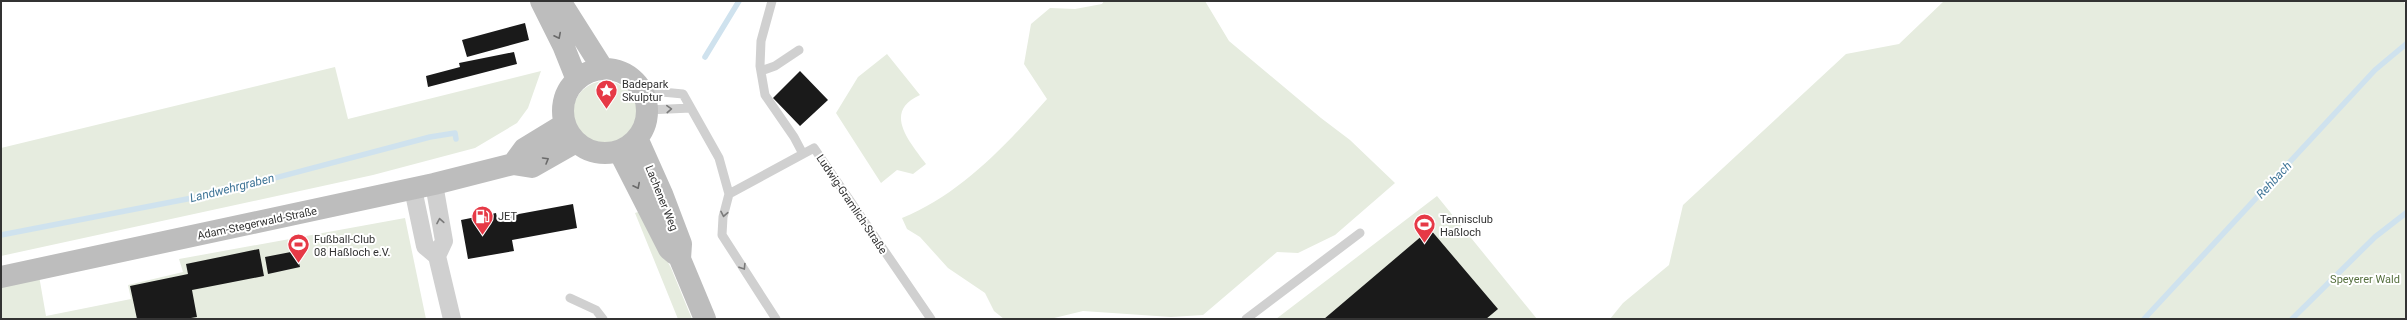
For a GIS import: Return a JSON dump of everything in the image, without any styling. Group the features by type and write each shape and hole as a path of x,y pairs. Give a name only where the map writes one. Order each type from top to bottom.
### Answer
{"main road":[{"path":"541,1 563,45 577,80"},
{"path":"560,1 603,69"},
{"path":"603,69 625,74 641,90 647,110 646,120 637,138 619,151 596,152 570,133 563,112 564,101 569,90 577,80 584,74 603,69"},
{"name":"Adam-Stegerwald-Straße","path":"1,277 423,186 513,164 524,149 570,133"},
{"name":"Lachener Weg","path":"637,138 662,194 681,244 680,259"},
{"name":"Lachener Weg","path":"619,151 669,249 680,259 705,319"}],"street":[{"path":"423,186 444,241 437,256 452,319"}],"lane":[{"path":"772,1 761,41 761,71 765,95 794,137 803,154"},
{"path":"761,71 775,66 799,50"},
{"path":"641,90 683,94 719,158 729,194 723,217 722,234 776,319"},
{"path":"647,110 691,108"},
{"name":"Ludwig-Gramlich-Straße","path":"729,194 814,148 931,319"},
{"path":"1246,319 1360,233"},
{"path":"570,298 596,310 603,319"}],"green space":[{"path":"1104,1 1205,1 1229,41 1321,118 1350,140 1395,183 1335,235 1298,253 1277,252 1203,315 1171,317 1083,311 1050,319 1004,319 994,311 985,293 948,268 920,237 907,229 902,218 923,208 963,182 998,151 1047,99 1024,64 1031,24 1050,8 1075,9 1102,4"},
{"name":"Speyerer Wald","path":"1944,1 2403,1 2406,6 2406,319 1610,319 1623,303 1669,265 1683,205 1846,54 1899,44"},
{"path":"887,54 920,95 909,102 903,110 901,119 907,137 926,164 913,174 897,170 881,183 836,113 858,77"},
{"path":"335,67 348,119 541,71 528,108 517,123 475,148 373,175 1,256 1,148"},
{"path":"605,81 623,87 631,95 637,113 631,131 623,139 605,145 587,139 579,131 573,113 579,95 587,87"},
{"name":"Tennisclub Haßloch","path":"1437,196 1537,319 1276,319"},
{"path":"641,211 671,268 692,319 678,319 635,213"},
{"name":"Fußball-Club 08 Haßloch e.V.","path":"405,218 426,319 1,319 1,277 38,270 46,316 131,299 128,285 183,272 179,259"}],"building":[{"path":"525,23 529,40 467,57 462,40"},
{"path":"514,52 517,64 428,87 426,76 460,67 459,63"},
{"path":"800,71 828,100 800,126 773,98"},
{"path":"573,204 577,228 512,240 514,251 468,259 461,220 496,213 497,218"},
{"path":"1430,229 1498,309 1486,319 1324,319"},
{"path":"259,249 264,276 192,290 197,317 185,319 137,319 130,286 188,274 186,264"},
{"path":"296,251 300,267 268,274 265,257"}],"waterway":[{"name":"Landwehrgraben","path":"705,57 739,1"},
{"name":"Rehbach","path":"2144,319 2375,70 2406,44"},
{"name":"Landwehrgraben","path":"1,235 218,193 430,137 455,133 456,139"},
{"path":"2292,319 2375,237 2406,213"}],"place":[{"name":"Badepark Skulptur","path":"606,110"},
{"name":"JET","path":"482,236"},
{"name":"Tennisclub Haßloch","path":"1425,244"},
{"name":"Fußball-Club 08 Haßloch e.V.","path":"298,264"}]}
